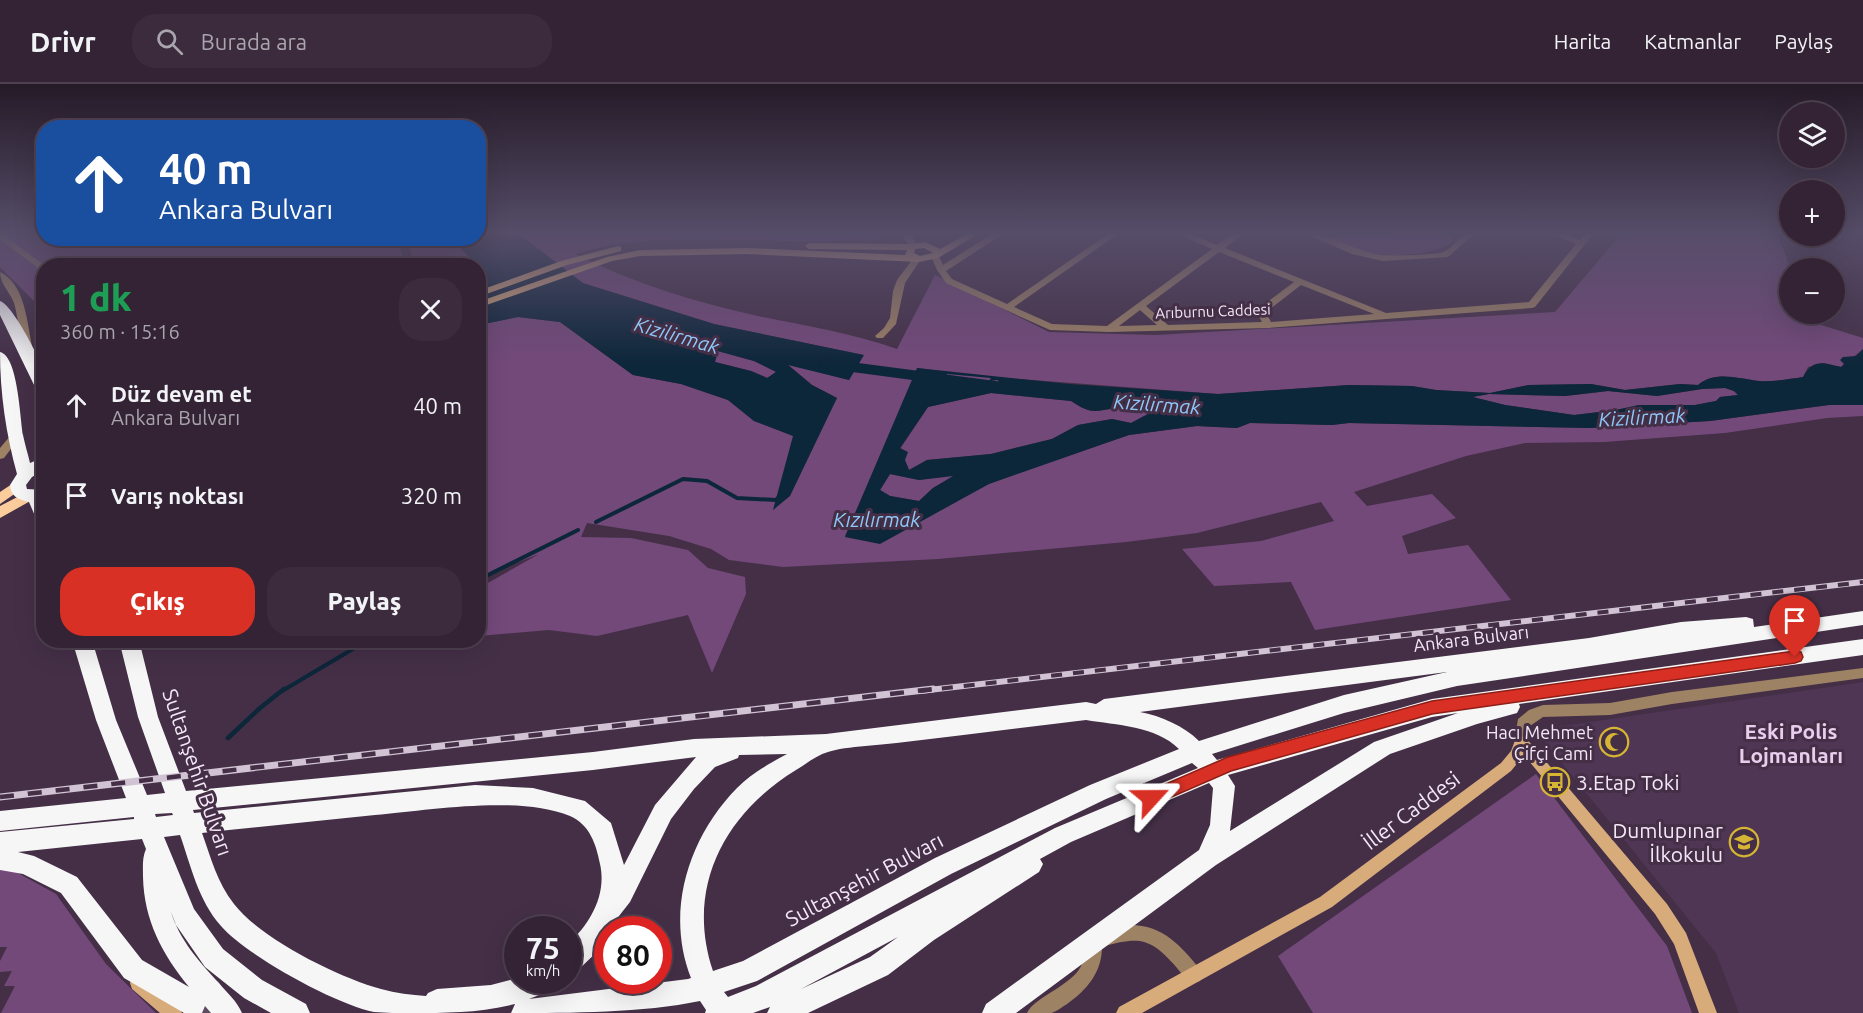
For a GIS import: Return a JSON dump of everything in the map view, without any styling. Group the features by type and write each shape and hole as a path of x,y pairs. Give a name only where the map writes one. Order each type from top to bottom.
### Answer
{"highway":[{"path":"0,305 11,320 36,371"},
{"path":"0,356 7,374 15,437 30,490"},
{"name":"Ankara Bulvarı","path":"0,821 355,783 593,761 694,748 826,743 1589,646 1681,629 1773,621 1862,618"},
{"name":"Ankara Bulvarı","path":"1216,743 1344,704 1457,678 1862,618"},
{"path":"718,1013 771,1005 879,966 925,932 1033,863 1116,814 1228,765 1432,708 1863,647"},
{"path":"84,648 106,720 154,845 185,917 214,958 253,989 297,1013"},
{"name":"Sultanşehir Bulvarı","path":"131,648 148,717 193,840 197,860 230,918 259,943 317,975 354,991 381,1002 454,1013"},
{"path":"995,1013 1208,857 1382,748 1477,715 1619,681"},
{"path":"1086,711 1148,722 1180,736 1207,764 1224,786 1221,825 1208,857"},
{"path":"725,1013 713,1001 694,957 690,920 694,882 713,836 747,793 788,764 826,743"},
{"name":"Sultanşehir Bulvarı","path":"524,1013 688,992 748,972 943,866 1098,792 1216,743"},
{"path":"607,916 622,894 663,812 686,782 707,760 749,746"},
{"path":"0,843 475,795 534,798 577,808 603,830 613,867 612,902 604,916"},
{"path":"154,845 156,888 162,921 182,956 211,994 229,1013"},
{"path":"0,859 26,864 69,885 133,969 183,1008"},
{"path":"582,949 594,934"},
{"path":"354,991 437,1002 473,1002 511,994"}],"main road":[{"path":"0,499 30,490"},
{"path":"0,513 30,490"}],"street":[{"path":"2,277 21,304 29,356"},
{"path":"486,291 527,277"},
{"path":"486,302 556,277"},
{"path":"880,336 889,328 897,313 896,303 903,277"},
{"name":"Arıburnu Caddesi","path":"946,277 949,281 1050,327 1109,329 1268,325 1533,305 1554,277"},
{"path":"1008,307 1051,277"},
{"path":"1109,329 1179,277"},
{"path":"1288,277 1386,315"},
{"path":"1268,325 1261,311 1299,282"},
{"path":"1140,305 1166,328"},
{"path":"0,455 15,437"},
{"name":"İller Caddesi","path":"1125,1013 1326,902 1506,767 1517,754 1523,723 1534,714 1543,711 1610,709 1672,698 1863,673"},
{"path":"1521,742 1661,909 1680,939 1708,1013"},
{"path":"1036,1013 1078,986 1088,975 1095,954 1094,941 1115,934 1152,933 1174,951 1194,975"}],"shaded area":[{"path":"10,277 36,277 36,303"},
{"path":"575,277 628,277 688,298 758,316 846,334 897,349 934,277 940,277 1049,332 1156,335 1555,312 1584,277 1779,277 1779,324 1818,324 1863,338 1863,349 1841,367 1824,363 1808,367 1803,377 1759,381 1720,377 1705,380 1698,385 1680,384 1625,390 1591,384 1529,385 1490,393 1436,390 1412,386 1349,385 1218,394 992,377 990,380 998,380 1000,387 971,387 943,381 947,373 970,376 918,368 845,536 1129,435 1197,426 1237,428 1250,423 1332,425 1349,423 1590,428 1710,421 1829,405 1863,405 1863,416 1827,418 1725,433 1604,442 1525,443 1466,456 1354,492 1367,506 1432,494 1456,518 1402,536 1408,554 1468,545 1511,600 1315,630 1291,582 1214,586 1182,549 1261,541 1334,521 1321,502 1197,533 1126,542 938,559 783,567 729,560 711,549 669,536 587,523 581,537 631,538 688,550 708,568 745,577 746,594 712,673 688,615 597,636 549,630 486,635 486,584 539,554 486,574 486,323 518,317 560,322 633,375 681,384 728,400 754,421 794,436 774,510 837,398 812,385 787,364 849,380 863,355 714,324 582,283"},
{"path":"717,351 754,361 777,371 768,378 715,362"},
{"path":"1725,388 1738,395 1720,397 1716,401 1695,405 1639,405 1574,415 1505,405 1472,397 1489,394 1565,396 1608,391 1657,396"},
{"path":"991,393 1071,401 1093,411 1121,408 1152,409 1148,414 1131,423 1112,419 1078,425 1052,439 991,454 927,460 909,470 900,449 928,407"},
{"path":"890,474 919,480 956,475 933,488 919,501 890,496 880,490"},
{"name":"Dumlupınar İlkokulu","path":"1863,682 1863,1013 1739,1013 1716,953 1535,730"},
{"path":"1536,774 1667,946 1692,1013 1313,1013 1278,956"},
{"path":"0,868 18,873 56,894 106,964 156,1013 1,1013 15,986 4,986 12,971 0,972 0,961 7,947 0,947"}],"water":[{"name":"Kızılırmak","path":"486,277 576,277 583,283 714,324 864,355 849,380 788,365 812,385 837,398 790,496 773,510 793,436 754,421 728,400 681,384 633,375 560,322 518,317 486,324","holes":["718,351 754,361 776,372 767,378 751,371 715,362"]},
{"name":"Kızılırmak","path":"1863,349 1863,405 1829,405 1710,421 1590,428 1250,423 1237,428 1197,426 1129,435 989,484 880,544 845,537 917,368 1069,384 1218,394 1349,385 1412,386 1436,390 1490,393 1529,385 1591,384 1625,390 1680,384 1698,385 1705,380 1720,377 1776,381 1803,377 1811,367 1819,363 1841,367 1844,364 1840,360 1843,357 1856,356","holes":["947,374 991,378 989,381 998,380 1000,387 959,386 943,381","1725,388 1738,395 1720,397 1716,401 1695,405 1639,405 1574,415 1505,405 1473,397 1489,394 1565,396 1608,391 1657,396","991,393 1071,401 1093,411 1117,408 1151,410 1131,423 1112,419 1078,425 1052,439 991,454 927,460 909,470 905,460 908,452 900,448 928,407","890,474 919,480 953,476 933,488 919,501 890,496 880,490"]}],"waterway":[{"name":"Kizilirmak","path":"828,364 1026,390"},
{"path":"596,522 683,479 707,481 737,498 776,500 779,497"},
{"path":"486,576 578,530"},
{"path":"282,691 355,648"},
{"path":"228,738 284,689"}],"tunnel":[{"path":"193,1004 217,1013"}],"railway":[{"path":"920,691 1863,582"},
{"path":"0,797 933,689"}],"place":[{"name":"Hacı Mehmet Çifçi Cami","path":"1614,742"},
{"name":"3.Etap Toki","path":"1555,782"},
{"name":"Dumlupınar İlkokulu","path":"1744,842"}],"district":[{"name":"Eski Polis Lojmanları","path":"1791,743"}],"route":[{"path":"1151,798 1228,765 1432,708 1795,657"}]}
